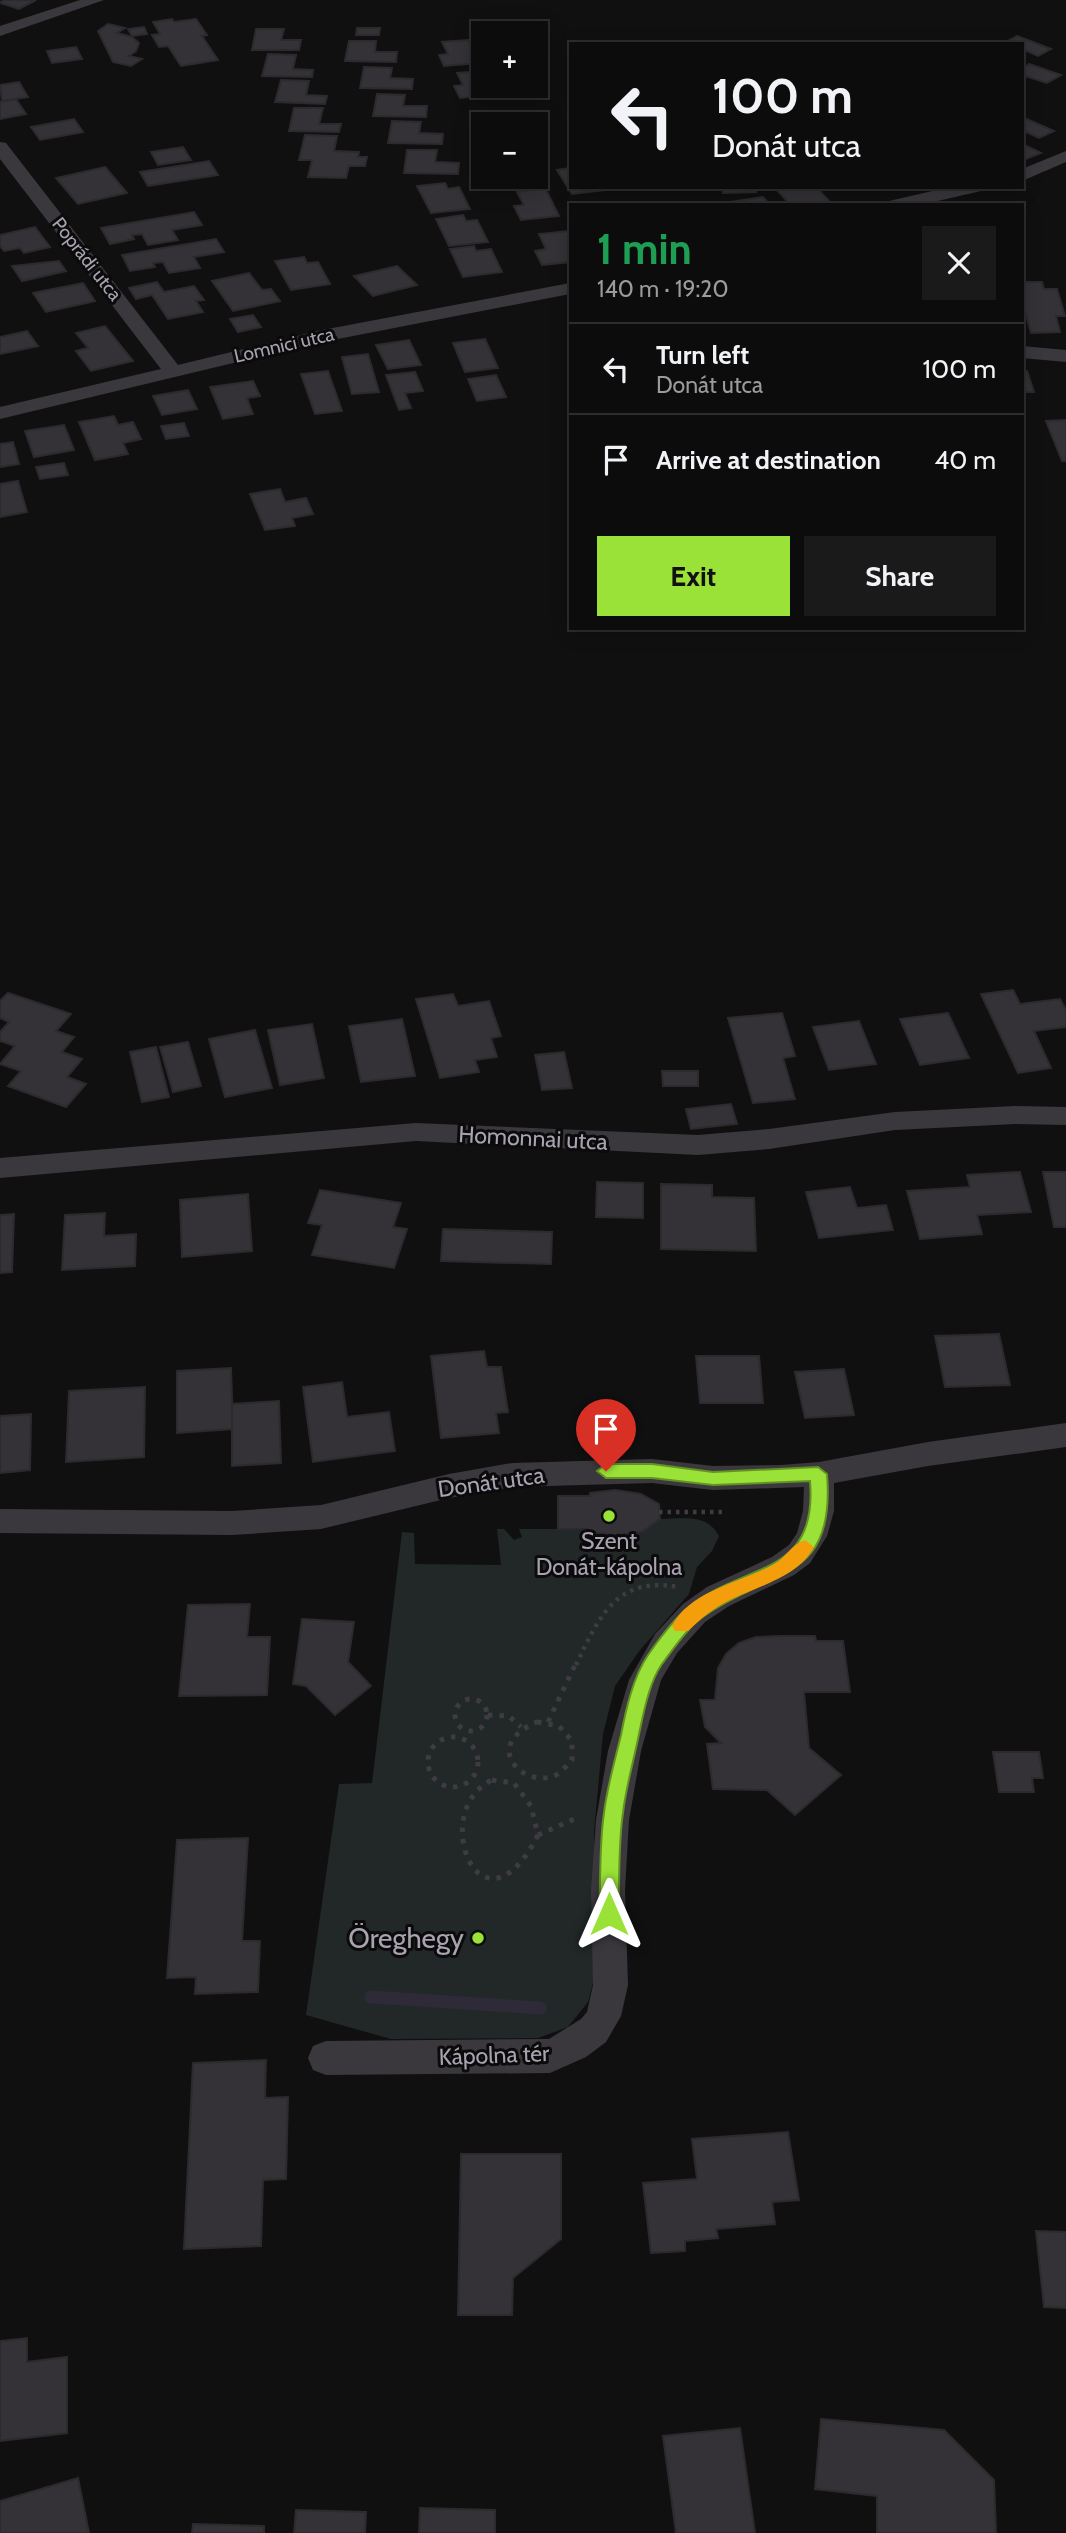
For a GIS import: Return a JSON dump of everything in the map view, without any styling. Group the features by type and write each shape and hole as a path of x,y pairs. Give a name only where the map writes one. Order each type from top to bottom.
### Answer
{"street":[{"path":"0,30 96,0"},
{"name":"Poprádi utca","path":"0,147 173,371"},
{"path":"1024,175 1066,156"},
{"path":"904,203 966,189"},
{"name":"Lomnici utca","path":"0,413 317,337 569,290"},
{"path":"1024,352 1066,356"},
{"name":"Homonnai utca","path":"0,1168 416,1132 698,1144 769,1139 895,1121 1015,1115 1066,1116"},
{"name":"Donát utca","path":"0,1521 232,1523 321,1517 449,1486 512,1475 583,1471 652,1471 713,1478 818,1474 928,1454 1066,1435"},
{"name":"Kápolna tér","path":"326,2058 550,2056 583,2042 603,2018 612,1984 608,1891 616,1797 636,1705 654,1661 695,1612 724,1594 783,1568 803,1551 816,1530 821,1507 818,1474"}],"path":[{"path":"659,1512 724,1512"},
{"path":"548,1722 591,1635 614,1602 628,1590 642,1584 665,1584 724,1594"},
{"path":"477,1700 485,1706 488,1715 480,1727 466,1728 459,1724 454,1716 461,1703 477,1700"},
{"path":"488,1715 509,1716 521,1727"},
{"path":"537,1721 548,1722 567,1732 572,1741 572,1760 566,1768 549,1777 538,1779 522,1773 513,1764 508,1747 511,1737 521,1727 537,1721"},
{"path":"461,1738 466,1728"},
{"path":"461,1738 475,1747 481,1760 475,1775 466,1782 443,1784 435,1780 426,1766 430,1750 436,1743 461,1738"},
{"path":"514,1783 522,1773"},
{"path":"492,1780 514,1783 531,1805 538,1835 531,1852 498,1878 485,1878 474,1874 464,1849 469,1804 475,1791 492,1780"},
{"path":"466,1782 475,1791"},
{"path":"538,1835 590,1813 616,1797"}],"shaded area":[{"path":"686,1518 701,1521 714,1529 719,1536 712,1551 697,1567 689,1594 640,1650 615,1686 603,1734 594,1832 594,1979 588,2002 568,2027 538,2038 391,2039 306,2015 339,1784 372,1783 402,1532 414,1533 415,1564 501,1565 497,1529 504,1529 514,1540 522,1537 519,1529 588,1529 589,1532 618,1535 642,1530 660,1519"}],"building":[{"path":"3,0 36,0 19,9 0,3"},
{"path":"172,19 174,22 196,19 207,35 202,36 218,60 181,66 168,46 159,47 152,35 160,34 153,22"},
{"path":"108,24 125,28 117,33 132,37 139,43 136,51 129,56 142,59 131,66 113,62 98,31"},
{"path":"144,27 147,34 132,36 128,29"},
{"path":"357,28 380,28 379,35 356,35"},
{"path":"256,29 284,29 281,40 301,40 299,50 252,50"},
{"path":"1017,36 1051,49 1038,56 1024,50 1024,42 1006,42"},
{"path":"468,40 471,46 471,64 444,66 439,55 448,54 442,42"},
{"path":"349,41 376,41 375,52 397,52 396,62 345,61"},
{"path":"76,47 82,59 52,63 47,51"},
{"path":"268,54 296,55 293,69 313,70 312,77 262,76"},
{"path":"1029,64 1061,75 1047,83 1024,76 1024,68"},
{"path":"364,67 392,68 390,78 413,79 412,89 360,88"},
{"path":"471,72 471,97 460,98 454,86 463,85 457,73"},
{"path":"281,80 309,81 306,95 327,96 325,104 275,102"},
{"path":"19,82 28,97 2,101 0,85"},
{"path":"377,94 405,95 403,106 427,106 426,117 373,116"},
{"path":"16,99 26,114 0,119 0,102"},
{"path":"294,108 323,108 319,124 341,124 339,132 289,131"},
{"path":"1024,118 1054,131 1039,138 1024,131"},
{"path":"74,119 83,132 40,140 31,127"},
{"path":"392,121 421,122 419,133 443,134 442,144 388,143"},
{"path":"305,135 337,136 334,151 359,152 358,157 367,157 365,166 349,166 346,178 308,177 312,160 299,160"},
{"path":"1024,145 1041,153 1026,159"},
{"path":"183,147 191,160 158,165 151,152"},
{"path":"407,150 437,150 435,162 459,163 458,174 404,173"},
{"path":"209,161 218,175 148,186 140,172"},
{"path":"105,167 127,193 78,204 56,178"},
{"path":"569,168 569,189 614,189 572,194 557,170"},
{"path":"445,183 448,189 459,187 470,209 431,213 417,186"},
{"path":"546,189 559,216 521,220 514,206 524,205 517,192"},
{"path":"722,189 755,189 756,192 723,193"},
{"path":"776,189 818,189 830,202 817,203 789,203"},
{"path":"763,197 768,203 731,203"},
{"path":"194,212 202,225 172,230 178,240 148,245 142,234 132,235 134,239 110,244 101,228"},
{"path":"463,215 466,221 477,220 488,242 449,246 436,219"},
{"path":"35,227 50,247 24,253 20,248 4,251 0,246 0,235"},
{"path":"568,231 569,262 542,265 535,251 546,249 539,234"},
{"path":"216,239 224,252 194,257 200,268 169,273 163,262 153,263 155,267 130,271 122,255"},
{"path":"474,246 476,251 491,249 502,272 463,277 450,249"},
{"path":"304,257 307,263 318,262 330,284 291,290 275,261"},
{"path":"59,261 66,271 22,281 12,266"},
{"path":"397,266 417,285 373,296 354,276"},
{"path":"249,273 262,290 271,289 280,301 233,311 212,281"},
{"path":"157,282 164,292 194,286 204,300 196,301 203,312 168,319 152,295 136,299 129,288"},
{"path":"1024,282 1042,282 1044,289 1057,289 1065,316 1056,316 1060,332 1031,333 1024,307"},
{"path":"83,283 95,301 46,312 33,293"},
{"path":"253,315 261,327 238,332 230,319"},
{"path":"105,326 133,361 91,371 76,351 88,348 76,333"},
{"path":"27,331 38,346 0,354 0,337"},
{"path":"485,339 498,368 465,372 453,343"},
{"path":"409,340 421,365 388,369 376,345"},
{"path":"368,354 379,392 352,394 342,357"},
{"path":"328,371 342,411 315,414 301,374"},
{"path":"1024,371 1027,371 1034,392 1024,392"},
{"path":"415,372 423,391 405,393 411,408 399,410 386,375"},
{"path":"496,375 506,397 477,401 468,379"},
{"path":"253,381 260,396 247,398 253,414 223,419 210,387"},
{"path":"188,390 197,409 162,415 153,396"},
{"path":"114,416 118,425 133,422 141,439 123,443 128,454 95,460 79,422"},
{"path":"1066,420 1066,461 1062,461 1046,421"},
{"path":"184,423 189,436 166,439 161,426"},
{"path":"64,425 74,450 34,457 25,431"},
{"path":"13,442 19,464 0,467 0,444"},
{"path":"64,463 68,475 40,479 36,467"},
{"path":"18,481 27,512 0,517 0,484"},
{"path":"280,489 285,502 306,498 313,514 292,518 295,526 265,530 250,494"},
{"path":"1013,990 1020,1004 1060,999 1066,1010 1066,1027 1034,1031 1051,1068 1018,1073 981,994"},
{"path":"8,993 71,1014 56,1031 74,1037 62,1052 82,1059 67,1077 86,1084 66,1107 8,1086 21,1071 0,1064 15,1046 0,1041 0,1032 9,1022 0,1018 0,1001"},
{"path":"453,994 458,1006 489,1001 501,1036 491,1038 497,1057 475,1060 479,1072 440,1078 416,999"},
{"path":"782,1013 795,1056 783,1058 795,1099 753,1103 728,1018"},
{"path":"948,1013 969,1058 920,1065 900,1019"},
{"path":"402,1019 415,1076 361,1082 349,1026"},
{"path":"859,1021 876,1064 829,1070 813,1027"},
{"path":"312,1024 324,1078 280,1085 268,1030"},
{"path":"255,1030 272,1088 225,1097 209,1039"},
{"path":"188,1042 201,1086 173,1092 160,1047"},
{"path":"156,1047 169,1097 142,1102 130,1052"},
{"path":"564,1052 572,1088 542,1090 535,1055"},
{"path":"662,1071 698,1071 698,1086 663,1086"},
{"path":"731,1104 737,1124 691,1129 686,1109"},
{"path":"1020,1172 1031,1212 977,1215 982,1234 920,1239 907,1191 970,1187 967,1175"},
{"path":"1043,1172 1066,1172 1066,1227 1054,1227"},
{"path":"597,1182 643,1183 643,1218 596,1217"},
{"path":"661,1184 712,1185 712,1197 754,1198 756,1251 661,1249"},
{"path":"850,1187 857,1208 886,1205 893,1230 819,1238 806,1192"},
{"path":"320,1190 401,1203 393,1227 407,1229 394,1268 312,1255 322,1225 308,1223"},
{"path":"248,1194 252,1251 182,1257 180,1200"},
{"path":"105,1213 104,1236 136,1234 135,1266 62,1270 65,1215"},
{"path":"14,1214 12,1272 0,1273 0,1215"},
{"path":"443,1229 552,1232 551,1264 441,1261"},
{"path":"999,1334 1010,1385 945,1387 935,1336"},
{"path":"484,1351 487,1367 501,1367 508,1412 496,1413 499,1433 441,1438 431,1356"},
{"path":"696,1356 759,1356 763,1403 700,1403"},
{"path":"231,1368 233,1429 177,1433 177,1371"},
{"path":"844,1369 854,1415 805,1418 795,1372"},
{"path":"342,1382 347,1417 389,1412 395,1451 313,1462 303,1387"},
{"path":"145,1387 144,1457 66,1462 69,1391"},
{"path":"279,1401 281,1463 232,1466 232,1404"},
{"path":"31,1414 30,1470 0,1473 0,1416"},
{"name":"Szent Donát-kápolna","path":"615,1490 641,1494 659,1504 660,1519 642,1532 615,1535 589,1532 588,1529 558,1529 558,1496 590,1496 590,1493"},
{"path":"250,1604 247,1637 270,1637 267,1695 179,1696 188,1605"},
{"path":"302,1619 354,1622 348,1662 371,1686 335,1715 306,1686 293,1684"},
{"path":"815,1636 816,1641 843,1641 850,1692 804,1692 809,1748 841,1775 795,1815 767,1790 713,1789 707,1744 721,1743 705,1727 700,1700 715,1700 718,1668 726,1654 739,1643 756,1637"},
{"path":"993,1752 1039,1752 1043,1778 1032,1778 1034,1792 999,1792"},
{"path":"248,1838 242,1941 260,1941 258,1992 195,1994 196,1977 167,1978 177,1840"},
{"path":"266,2060 265,2098 288,2097 286,2179 263,2180 261,2246 184,2249 193,2063"},
{"path":"788,2132 799,2200 772,2202 775,2224 716,2229 718,2238 685,2241 685,2251 651,2253 643,2183 697,2179 692,2139"},
{"path":"461,2154 561,2154 561,2239 513,2278 512,2315 458,2315"},
{"path":"1036,2231 1066,2232 1066,2308 1044,2307"},
{"path":"27,2338 27,2362 67,2357 67,2433 0,2441 0,2341"},
{"path":"821,2419 944,2430 994,2480 996,2533 877,2533 877,2496 815,2489"},
{"path":"740,2428 755,2533 676,2533 663,2436"},
{"path":"78,2478 89,2533 0,2533 0,2501"},
{"path":"420,2508 495,2510 495,2533 419,2533"},
{"path":"296,2510 366,2512 365,2533 294,2533"},
{"path":"193,2524 264,2526 264,2533 192,2533"}],"waterway":[{"path":"371,1997 540,2008"}],"slow traffic":[{"path":"681,1626 695,1612 723,1595 783,1568 805,1547"}],"place":[{"name":"Szent Donát-kápolna","path":"609,1516"},
{"name":"Öreghegy","path":"478,1938"}],"route":[{"path":"606,1471 652,1471 713,1478 818,1474 821,1507 816,1530 803,1551 783,1568 723,1595 695,1612 654,1661 636,1705 613,1813 609,1914"}]}
